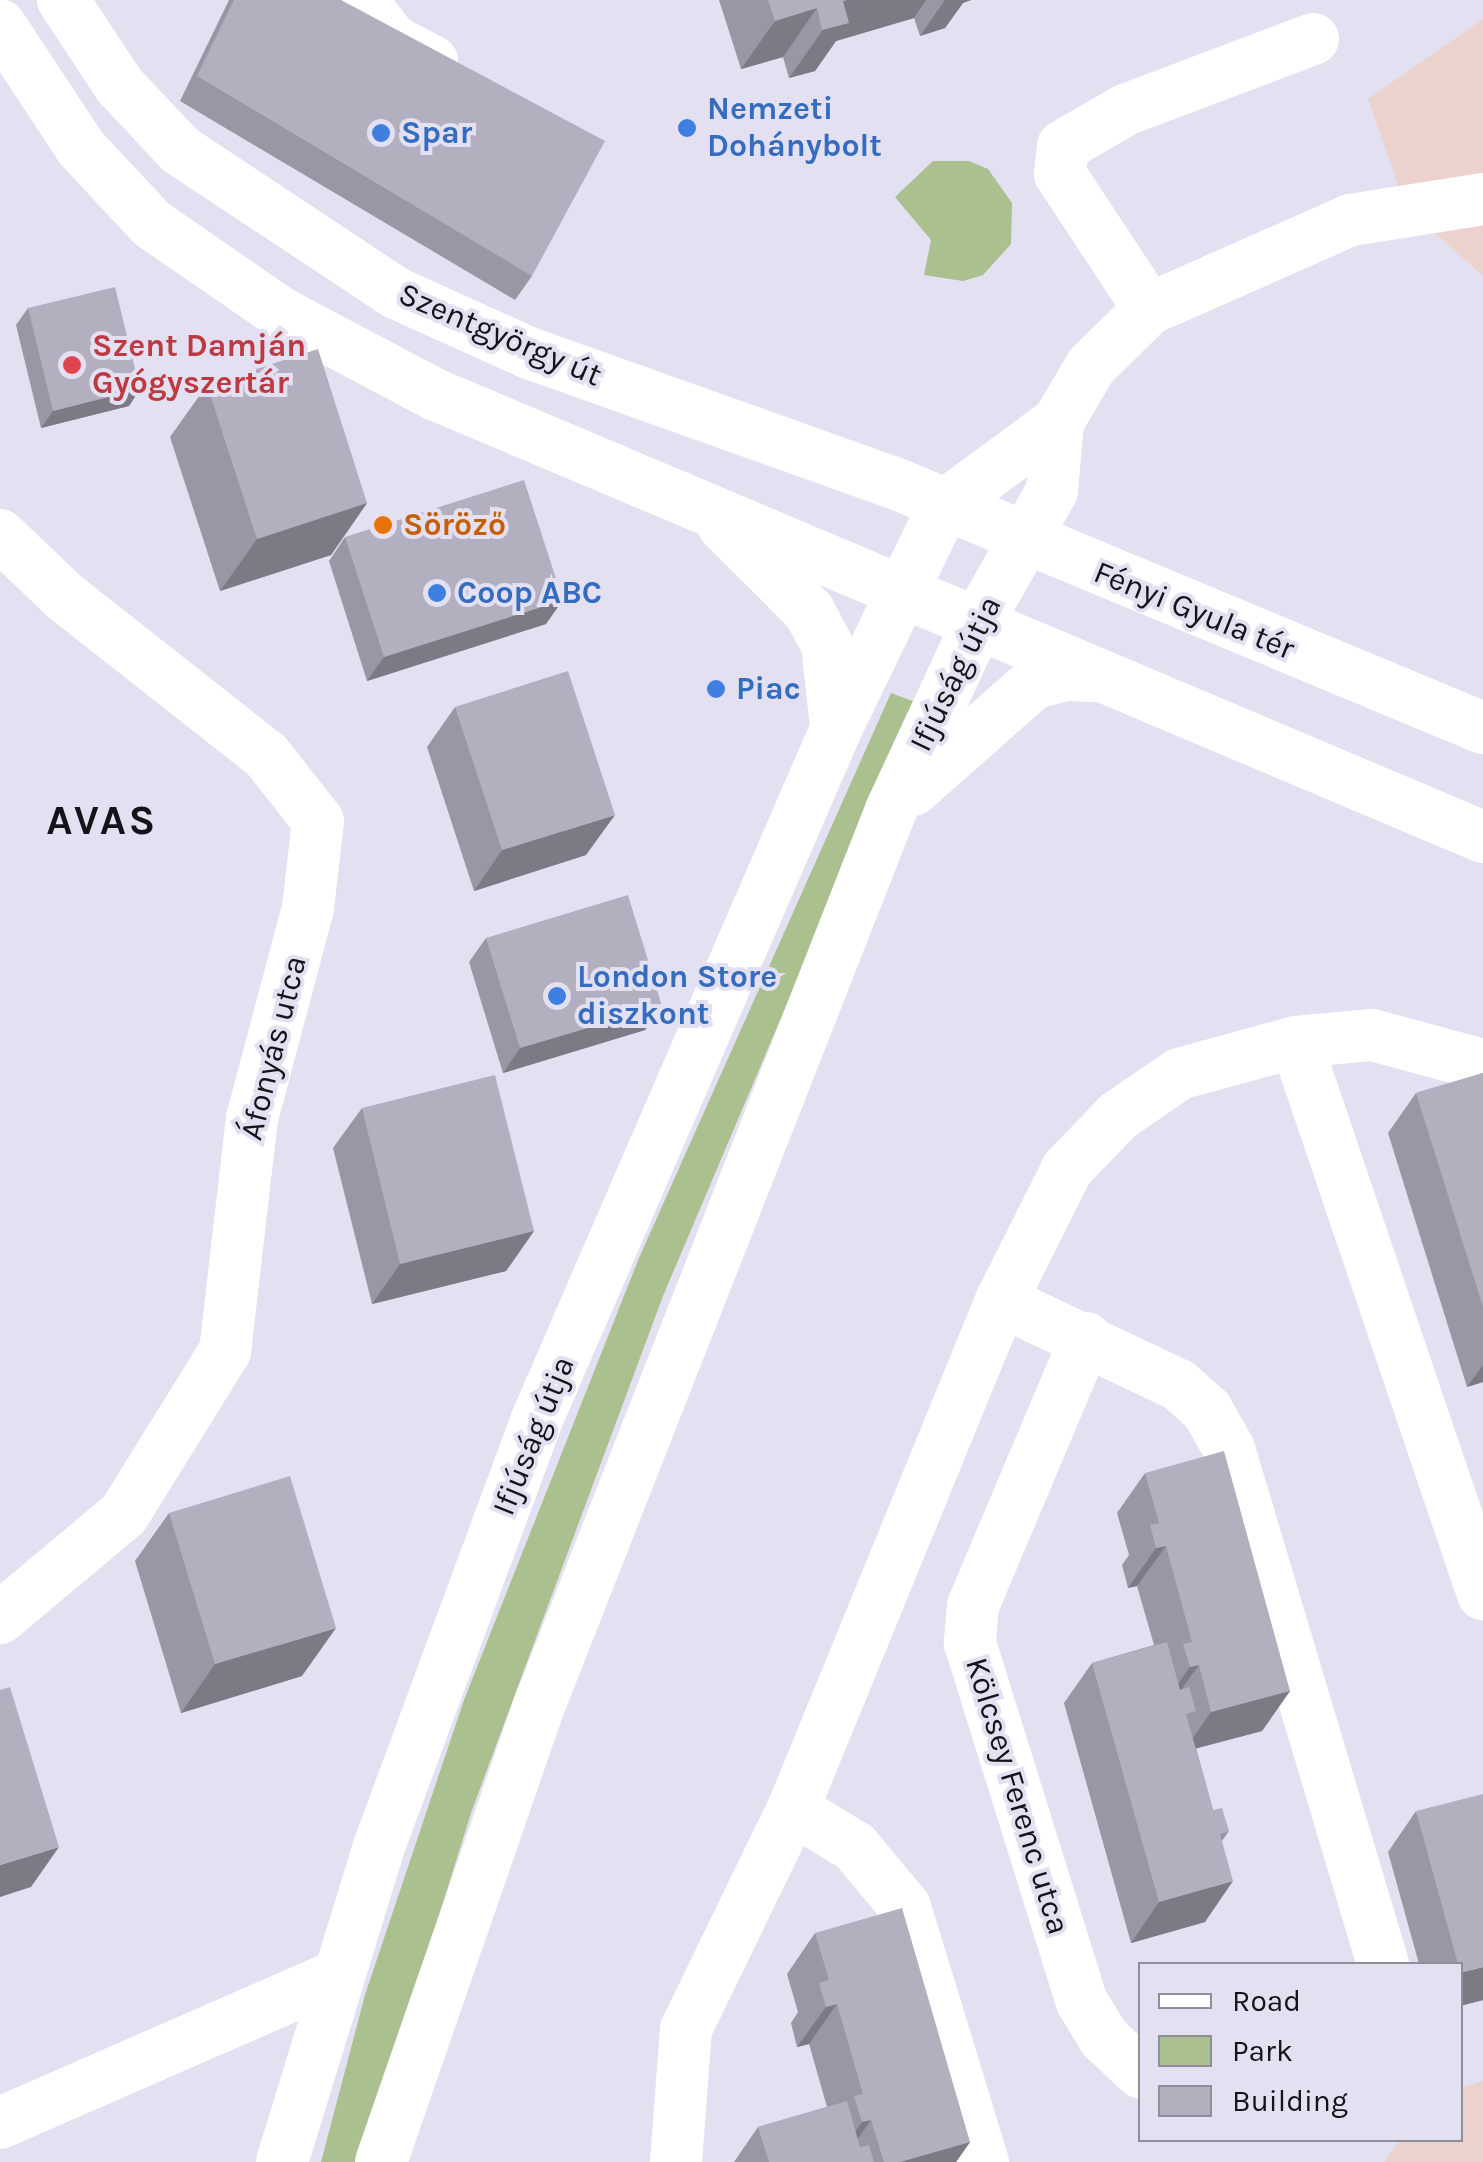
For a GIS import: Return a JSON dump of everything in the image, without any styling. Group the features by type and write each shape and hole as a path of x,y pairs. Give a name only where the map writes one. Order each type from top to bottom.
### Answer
{"street":[{"name":"Szentgyörgy út","path":"63,0 119,85 180,150 396,293 529,353 1023,538"},
{"path":"361,0 393,41 478,84"},
{"path":"0,26 81,148 152,224 205,264 434,394 980,620 1483,837"},
{"path":"1149,309 1060,174 1063,146 1089,126 1313,39"},
{"path":"944,506 1058,422 1091,366 1149,309 1351,220 1476,194"},
{"path":"1023,538 1052,491 1058,422"},
{"name":"Ifjúság útja","path":"700,504 757,553 809,611 827,645 836,729"},
{"name":"Ifjúság útja","path":"282,2162 337,1976 538,1420 836,729 944,506"},
{"name":"Áfonyás utca","path":"0,535 65,597 266,755 318,821 308,908 252,1118 224,1351 124,1514 0,1618"},
{"name":"Ifjúság útja","path":"381,2162 541,1701 891,810 1023,538"},
{"name":"Fényi Gyula tér","path":"1023,538 1483,728"},
{"name":"Ifjúság útja","path":"891,810 1034,683 1066,674 1110,676"},
{"path":"676,2162 686,2029 793,1808 1001,1300 1067,1168 1118,1116 1179,1074 1296,1042 1372,1035 1483,1065"},
{"path":"1296,1042 1483,1594"},
{"path":"1001,1300 1179,1385 1207,1410 1229,1450 1382,1962"},
{"name":"Kölcsey Ferenc utca","path":"1086,1338 973,1606 970,1643 1082,2002 1104,2038 1138,2070"},
{"path":"793,1808 856,1847 905,1907 983,2162"},
{"path":"0,2124 337,1976"}],"shaded area":[{"path":"1483,19 1483,276 1406,207 1368,99"},
{"path":"1483,2081 1483,2162 1384,2162 1399,2142 1463,2142 1463,2087"}],"green space":[{"path":"933,161 969,161 988,169 1012,203 1011,244 983,275 963,281 924,275 931,240 895,197"},
{"path":"891,693 915,702 663,1296 471,1813 362,2162 321,2162 365,1995 464,1700 639,1258"}],"building":[{"name":"Spar","path":"234,0 341,0 605,141 532,276 197,76"},
{"path":"768,0 847,0 843,1 849,23 822,30 817,8 775,21"},
{"name":"Szent Damján Gyógyszertár","path":"115,287 140,389 53,411 28,308"},
{"path":"318,349 367,503 257,539 207,385"},
{"name":"Coop ABC","path":"524,480 563,600 384,657 345,537"},
{"path":"568,671 615,815 502,850 455,707"},
{"name":"London Store diszkont","path":"628,895 662,1006 520,1048 486,938"},
{"path":"1483,1073 1483,1307 1416,1093"},
{"path":"495,1075 534,1231 400,1264 362,1108"},
{"path":"1224,1451 1290,1691 1211,1712 1199,1665 1190,1667 1183,1644 1192,1642 1166,1546 1156,1548 1150,1525 1159,1523 1145,1473"},
{"path":"290,1476 336,1628 215,1664 169,1513"},
{"path":"1167,1642 1180,1690 1189,1687 1196,1711 1186,1714 1213,1810 1222,1808 1229,1831 1220,1834 1233,1881 1159,1902 1092,1663"},
{"path":"10,1687 59,1847 0,1865 0,1690"},
{"path":"1483,1794 1483,1967 1463,1972 1463,1962 1457,1962 1416,1811"},
{"path":"902,1908 970,2142 900,2162 884,2162 871,2120 862,2122 854,2096 863,2094 837,2004 826,2007 819,1983 829,1980 815,1933"},
{"path":"847,2101 860,2147 869,2145 874,2162 769,2162 758,2127"}],"place":[{"name":"Nemzeti Dohánybolt","path":"687,128"},
{"name":"Spar","path":"381,133"},
{"name":"Szent Damján Gyógyszertár","path":"72,365"},
{"name":"Söröző","path":"383,525"},
{"name":"Coop ABC","path":"437,593"},
{"name":"Piac","path":"716,689"},
{"name":"London Store diszkont","path":"557,996"}],"district":[{"name":"AVAS","path":"102,820"}]}
